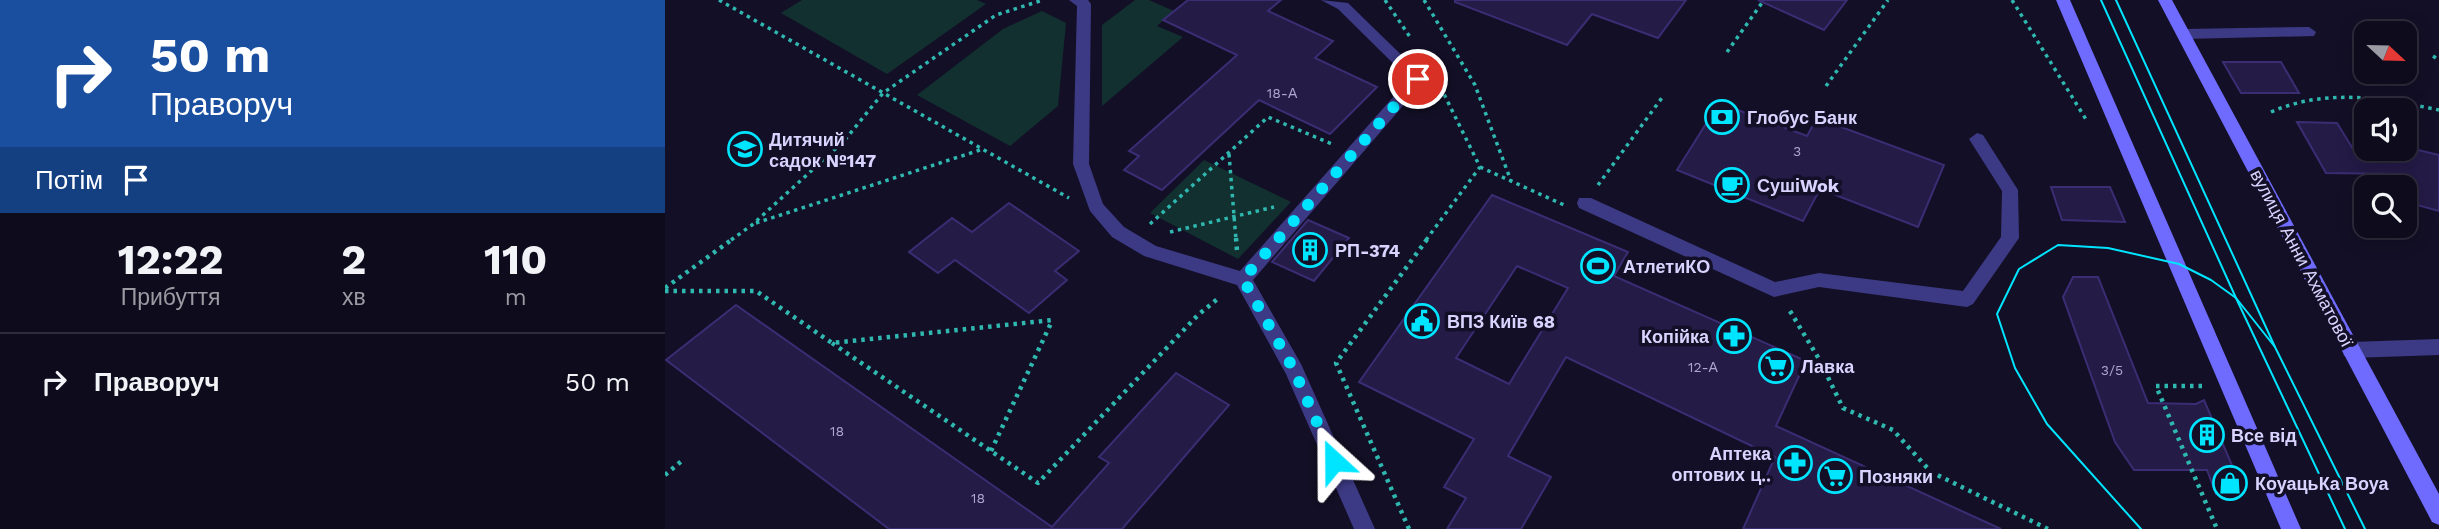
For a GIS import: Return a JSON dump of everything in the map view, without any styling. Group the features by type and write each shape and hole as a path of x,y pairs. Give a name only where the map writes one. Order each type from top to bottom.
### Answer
{"main road":[{"path":"2063,0 2291,529"},
{"name":"вулиця Анни Ахматової","path":"2165,0 2439,515"}],"lane":[{"path":"1076,0 1084,4 1081,164 1088,189 1103,218 1131,241 1149,250 1243,279 1294,370 1365,529"},
{"path":"1243,279 1418,79 1343,6 1328,0"},
{"path":"2184,34 2309,32"},
{"path":"1585,203 1774,290 1819,280 1967,299 2010,238 2010,190 1977,139"},
{"path":"2351,350 2439,347"}],"path":[{"path":"719,0 1103,218"},
{"path":"665,289 752,225 844,141 883,93 996,15 1044,0"},
{"path":"1385,0 1415,44"},
{"path":"1424,0 1475,85 1512,182"},
{"path":"1727,52 1763,0"},
{"path":"1826,86 1888,0"},
{"path":"2012,0 2088,122"},
{"path":"2433,56 2439,60"},
{"path":"1435,77 1480,167 1580,211 1664,95"},
{"path":"2271,112 2288,102 2361,97 2439,110"},
{"path":"1131,241 1268,117 1353,153"},
{"path":"752,225 983,149"},
{"path":"665,289 756,291 1038,483 1198,315 1243,279 1238,259 1229,154"},
{"path":"1409,529 1336,363 1480,167"},
{"path":"1131,241 1315,195"},
{"path":"1787,306 1819,359 1843,408 1893,430 1931,472 2048,529"},
{"path":"832,343 1053,320 991,451"},
{"path":"2202,386 2156,386 2217,529"},
{"path":"665,475 684,459"}],"green space":[{"path":"802,0 977,0 986,4 887,74 781,13"},
{"path":"1135,0 1149,0 1174,11 1157,26 1183,37 1102,106 1102,25"},
{"path":"1042,11 1066,23 1058,106 1010,146 917,95 1003,29"},
{"path":"1204,160 1291,202 1238,259 1150,213"}],"building":[{"path":"1188,0 1281,0 1268,11 1333,41 1315,58 1377,87 1330,134 1259,100 1162,190 1124,170 1139,156 1129,151 1237,55 1163,20"},
{"path":"1455,0 1686,0 1658,38 1592,14 1567,45"},
{"path":"1758,0 1847,0 1824,30"},
{"path":"2223,62 2281,62 2299,93 2241,93"},
{"path":"1719,103 1807,136 1817,118 1944,165 1918,227 1820,189 1803,221 1677,170"},
{"path":"2297,122 2337,123 2354,149 2354,161 2417,161 2417,150 2439,155 2439,211 2417,205 2417,175 2326,173"},
{"path":"2051,187 2110,187 2125,222 2062,220"},
{"path":"1492,195 1628,252 1614,276 1806,361 1776,426 2001,529 1743,529 1775,457 1566,357 1508,456 1551,477 1521,529 1447,529 1466,498 1444,487 1474,439 1359,382","holes":["1517,266 1568,288 1509,384 1456,358"]},
{"path":"1009,203 1079,251 1055,271 1067,280 1029,313 955,260 938,273 909,252 952,218 972,232"},
{"name":"РП-374","path":"1308,220 1349,238 1314,281 1272,262"},
{"path":"2073,277 2098,277 2148,403 2196,404 2204,400 2244,493 2216,494 2207,470 2134,470 2115,442 2063,297"},
{"path":"736,305 1052,527 1109,463 1099,457 1176,373 1229,405 1122,529 889,529 666,360"}],"tram line":[{"path":"2101,0 2236,298"},
{"path":"2116,0 2275,347"},
{"path":"2141,529 2047,424 2015,368 1997,314 2019,269 2058,245 2108,248 2179,264 2211,280 2236,298"},
{"path":"2236,298 2275,347"},
{"path":"2236,298 2345,529"},
{"path":"2275,347 2365,529"}],"place":[{"name":"Глобус Банк","path":"1722,117"},
{"name":"Дитячий садок №147","path":"745,149"},
{"name":"СушіWok","path":"1732,185"},
{"name":"РП-374","path":"1310,250"},
{"name":"АтлетиКО","path":"1598,266"},
{"name":"ВПЗ Київ 68","path":"1422,321"},
{"name":"Копійка","path":"1734,336"},
{"name":"Лавка","path":"1776,366"},
{"name":"Все від","path":"2207,435"},
{"name":"Аптека оптових ц‥","path":"1795,463"},
{"name":"Позняки","path":"1835,476"},
{"name":"КоуацьКа Воуа","path":"2230,483"}],"route":[{"path":"1334,461 1294,370 1243,279 1418,79"}]}
